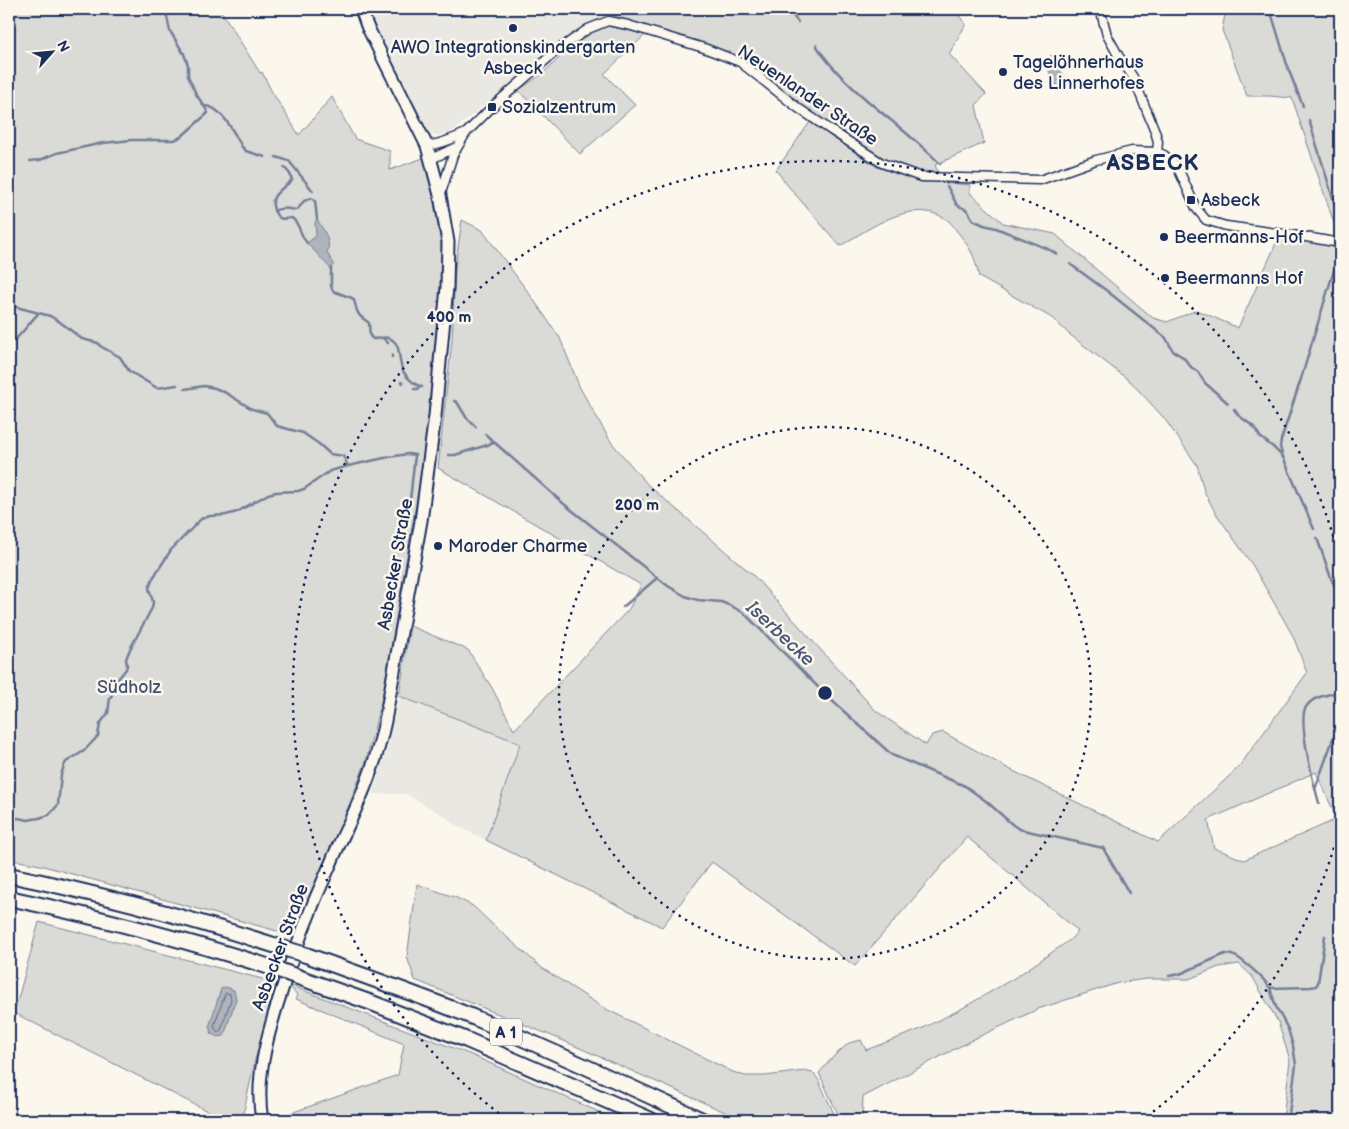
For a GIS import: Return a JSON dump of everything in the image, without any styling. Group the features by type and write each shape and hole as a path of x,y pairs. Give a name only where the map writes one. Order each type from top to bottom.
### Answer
{"highway":[{"name":"A 1","path":"9,875 179,916 306,955 410,992 479,1020 702,1120"},
{"name":"A 1","path":"9,898 152,932 209,948 372,1002 467,1040 651,1120"}],"main road":[{"name":"Asbecker Straße","path":"262,1120 260,1110 261,1076 269,1033 284,981 323,881 368,778 379,748 385,721 421,522 435,416 447,287 448,242 440,195 427,146 367,26 361,9"}],"street":[{"path":"1100,9 1107,35 1133,77 1155,131 1158,142 1157,152 1164,155 1177,166 1196,208 1206,220 1226,226 1340,243"},
{"name":"Neuenlander Straße","path":"440,195 453,154 466,133 492,107 555,52 588,29 608,21 628,25 704,48 740,62 798,108 832,131 882,162 921,177 1040,180 1096,160 1132,151 1157,152"},
{"name":"Neuenlander Straße","path":"427,146 438,145 466,133"},
{"path":"431,159 457,147"}],"shaded area":[{"path":"366,9 612,9 553,49 449,134 428,136 370,22"},
{"path":"399,696 520,744 486,840 459,827 406,794 372,794 388,745"}],"green space":[{"name":"Südholz","path":"9,9 220,9 260,73 262,72 272,92 299,135 332,97 355,139 390,151 390,170 426,157 442,250 441,299 423,464 383,694 366,761 346,814 296,929 277,931 40,865 9,859"},
{"path":"612,9 953,9 966,24 949,54 986,94 976,105 984,143 935,165 938,172 903,166 881,157 843,135 734,56 605,13"},
{"path":"1226,9 1340,9 1340,236 1338,235 1292,98 1247,96 1222,30"},
{"path":"607,26 646,34 604,74 635,105 580,154 518,90 545,71 584,36 591,31"},
{"path":"810,122 877,167 916,180 970,185 970,193 1003,223 1055,234 1153,318 1167,322 1197,310 1238,328 1279,237 1311,240 1340,248 1340,1120 1283,1120 1290,1060 1278,1022 1252,976 1239,964 1219,967 1189,979 1146,979 1118,983 1038,1009 972,1040 863,1097 862,1120 842,1120 819,1073 849,1043 861,1040 866,1050 921,1029 961,1009 1016,977 1070,940 1078,931 967,837 855,966 712,862 662,927 486,840 520,744 399,696 410,626 468,650 492,688 514,730 629,609 641,585 438,468 452,340 455,268 462,220 482,230 531,296 560,338 580,388 611,442 648,485 753,575 876,711 926,745 932,735 943,732 1009,769 1158,842 1238,768 1307,673 1293,636 1253,566 1215,512 1204,491 1197,465 1164,418 1130,381 1069,334 1052,318 979,277 974,257 946,219 933,213 919,211 905,213 878,224 840,246 776,170","holes":["1316,772 1337,819 1244,860 1214,848 1208,820"]},
{"path":"417,884 457,898 473,906 542,968 604,1008 733,1072 745,1076 765,1076 804,1071 813,1073 818,1079 837,1120 743,1120 557,1038 415,980 407,957"},
{"path":"39,922 278,983 255,1060 242,1120 225,1120 14,1013"},
{"path":"292,986 469,1054 617,1120 271,1120 398,1075 404,1044 296,999 298,996 291,988"}],"water":[{"path":"1050,56 1054,57 1065,79 1063,83 1055,85 1051,81 1047,64"},
{"path":"317,219 328,239 327,253 334,264 331,269 307,243 316,236 315,223"},
{"path":"226,987 234,990 236,999 224,1036 218,1037 212,1034 209,1027 221,989"}],"waterway":[{"name":"Iserbecke","path":"166,9 170,31 184,54 188,65 188,76 204,106 216,110 221,115 246,151 265,157"},
{"path":"787,9 798,22"},
{"path":"1270,9 1289,71 1303,106"},
{"path":"816,45 828,62 858,93 925,149 940,164"},
{"path":"30,161 103,143 132,140 174,140 181,137 208,113 204,106"},
{"path":"1309,120 1340,221"},
{"name":"Iserbecke","path":"276,157 289,161 313,191"},
{"path":"284,167 292,180 274,197 273,206 280,218 292,218 295,220 307,243"},
{"path":"947,186 957,205 967,210 973,220 1057,254"},
{"path":"274,211 283,209 297,210 304,201 311,198 315,201 317,219"},
{"path":"1283,457 1280,447 1281,440 1340,250"},
{"path":"1070,264 1166,338 1173,351 1183,357 1198,372 1205,383 1228,403"},
{"name":"Iserbecke","path":"331,269 331,286 333,291 354,300 360,316 369,323 370,336 373,339 387,337 396,343 401,365 406,376 422,387"},
{"path":"9,305 50,316 82,339 98,343 120,357 129,371 157,388 177,385"},
{"path":"12,342 39,313"},
{"name":"Iserbecke","path":"383,338 388,343"},
{"path":"185,389 204,386 226,393 252,409 267,413 277,426 303,433 330,454 343,456 348,466"},
{"name":"Iserbecke","path":"414,389 418,389 420,386"},
{"name":"Iserbecke","path":"454,401 457,402 466,417 476,427"},
{"path":"1234,409 1238,415 1254,427 1260,437 1283,457 1314,529"},
{"name":"Iserbecke","path":"485,434 564,504 668,586 685,596 698,600 721,602 744,613 828,697 892,755 965,786 1019,829 1103,848 1129,893"},
{"path":"448,455 455,455 494,443"},
{"path":"9,819 28,820 39,818 49,815 58,805 61,775 64,766 66,762 84,751 98,736 100,724 108,713 110,698 116,688 118,679 126,669 126,659 130,649 152,608 153,602 149,588 153,578 171,550 201,519 237,512 268,494 304,489 330,471 389,457 408,454 415,455 409,505 402,512"},
{"path":"1317,538 1340,598"},
{"path":"623,607 657,578"},
{"path":"1319,803 1307,754 1304,714 1306,707 1313,700 1340,691"},
{"path":"1315,789 1340,723"},
{"path":"1332,740 1340,738"},
{"path":"1288,1120 1296,1065 1288,1029 1276,1007 1270,988 1316,986 1325,936"},
{"name":"Iserbecke","path":"1169,976 1180,974 1228,954 1237,957 1245,963 1270,988"}],"place":[{"name":"AWO Integrationskindergarten Asbeck","path":"513,28"},
{"name":"Tagelöhnerhaus des Linnerhofes","path":"1003,72"},
{"name":"Sozialzentrum","path":"492,107"},
{"name":"Asbeck","path":"1191,200"},
{"name":"Beermanns-Hof","path":"1164,237"},
{"name":"Beermanns Hof","path":"1165,278"},
{"name":"Maroder Charme","path":"438,546"}],"district":[{"name":"ASBECK","path":"1153,162"}]}
